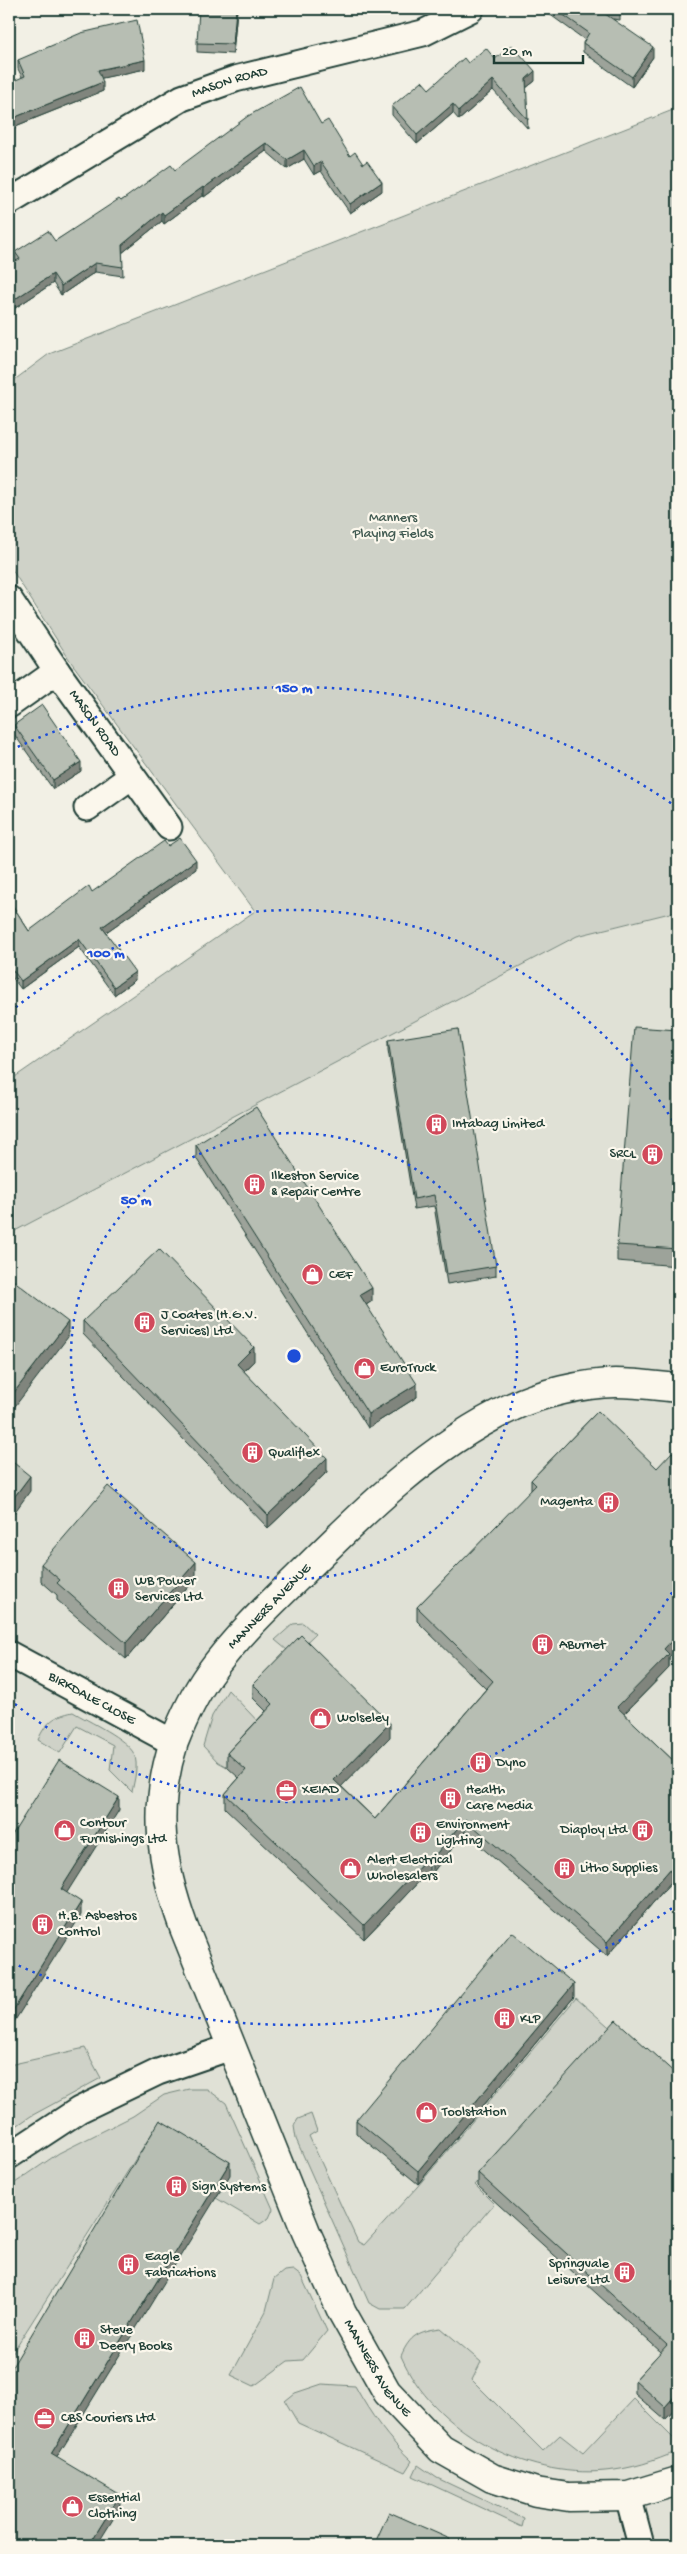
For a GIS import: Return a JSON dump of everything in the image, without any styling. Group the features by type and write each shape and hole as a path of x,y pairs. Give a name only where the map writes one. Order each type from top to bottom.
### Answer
{"street":[{"name":"MASON ROAD","path":"9,202 182,98 235,79 423,33 471,9"},
{"name":"MASON ROAD","path":"9,599 57,671 168,827"},
{"path":"9,705 57,671"},
{"path":"87,808 132,776"},
{"name":"MANNERS AVENUE","path":"678,1388 612,1383 547,1395 513,1406 480,1423 384,1495 327,1548 239,1637 209,1674 194,1697 174,1743 164,1780 161,1804 164,1860 171,1893 310,2241 342,2312 387,2392 441,2449 492,2478 536,2492 569,2497 628,2496 678,2481"},
{"name":"BIRKDALE CLOSE","path":"9,1654 174,1743"},
{"path":"9,2156 79,2110 158,2072 231,2047"},
{"path":"628,2496 641,2545"}],"shaded area":[{"path":"678,911 678,2545 9,2545 9,2358 154,2130 132,2116 59,2153 9,2187 9,1234 577,936"}],"green space":[{"name":"Manners Playing Fields","path":"678,108 678,911 577,936 9,1234 9,1081 255,911 71,662 9,565 9,384 49,354"},
{"path":"303,1623 315,1634 293,1655 275,1640 293,1624"},
{"path":"228,1690 264,1728 227,1767 218,1762 203,1746 212,1716"},
{"path":"73,1712 116,1736 130,1748 136,1763 132,1792 110,1770 113,1745 77,1726 60,1753 38,1740 51,1721"},
{"path":"576,1998 615,2032 475,2185 494,2204 405,2309 380,2309 369,2303 296,2139 294,2126 298,2119 311,2114 317,2131 309,2136 358,2242 364,2245 417,2187"},
{"path":"85,2048 101,2078 31,2116 9,2131 9,2065"},
{"path":"189,2089 207,2089 226,2103 273,2209 269,2218 260,2224 216,2198 229,2175 154,2130 9,2358 9,2187 59,2153 133,2116 164,2095"},
{"path":"293,2270 301,2276 327,2331 303,2360 288,2361 254,2386 231,2375 266,2311 274,2279 284,2271"},
{"path":"441,2328 481,2362 472,2380 543,2451 560,2435 583,2453 634,2399 678,2443 678,2451 652,2461 624,2468 605,2471 575,2471 544,2467 514,2458 485,2444 459,2427 435,2406 416,2383 401,2356 408,2343 416,2335"},
{"path":"322,2384 355,2386 380,2426 412,2461 405,2472 298,2423 285,2401 295,2393"},
{"path":"418,2465 437,2478 524,2519 522,2527 413,2476"}],"building":[{"path":"199,9 236,9 233,44 197,43"},
{"path":"555,9 598,9 653,47 632,77 583,43 589,33"},
{"path":"137,20 145,60 98,70 103,82 18,116 9,126 9,83 25,76 18,60 81,33"},
{"path":"512,45 535,71 526,79 528,120 493,80 459,111 453,104 417,135 392,106 422,81 429,89 464,58 468,63 486,48 495,59"},
{"path":"300,87 321,124 328,120 350,156 355,152 363,164 367,161 382,182 350,204 321,162 314,166 304,150 287,160 266,143 164,215 162,212 122,245 123,267 95,263 61,286 53,274 12,301 12,331 9,330 9,264 20,259 15,252 48,231 55,241 119,199 121,201 171,165 175,170 248,116"},
{"path":"42,705 81,762 53,780 14,725"},
{"path":"180,838 196,860 102,927 135,972 114,987 79,939 21,981 9,965 9,953 11,951 9,948 9,900 29,931 89,886 92,892 164,841 168,846"},
{"name":"SRCL","path":"634,1027 678,1030 678,1249 617,1245"},
{"path":"458,1029 496,1266 447,1274 434,1195 414,1199 388,1040"},
{"path":"256,1107 372,1288 360,1295 417,1384 368,1414 196,1145"},
{"path":"159,1249 254,1347 237,1364 327,1458 268,1515 83,1321"},
{"path":"9,1277 68,1322 9,1399"},
{"path":"598,1411 657,1468 672,1452 678,1458 678,1634 664,1649 669,1654 617,1707 678,1765 678,1875 671,1868 607,1942 465,1819 432,1859 429,1857 364,1925 225,1794 246,1770 227,1753 273,1704 253,1684 301,1635 390,1723 334,1780 375,1819 493,1681 417,1607 536,1485 531,1480"},
{"path":"9,1459 30,1476 9,1504"},
{"name":"WB Power Services Ltd","path":"108,1486 196,1562 126,1643 57,1583 60,1580 41,1564"},
{"path":"59,1760 119,1797 61,1889 81,1902 9,2017 9,1840"},
{"path":"512,1932 574,1984 418,2171 356,2120"},
{"name":"Springvale Leisure Ltd","path":"616,2020 678,2076 678,2392 665,2407 635,2380 667,2345 478,2173"},
{"path":"160,2120 230,2162 51,2454 120,2495 89,2545 9,2545 9,2372"},
{"path":"389,2512 450,2539 447,2545 374,2545"}],"place":[{"name":"Intabag Limited","path":"436,1124"},
{"name":"SRCL","path":"652,1154"},
{"name":"Ilkeston Service & Repair Centre","path":"255,1184"},
{"name":"CEF","path":"313,1275"},
{"name":"J Coates (H.G.V. Services) Ltd","path":"145,1323"},
{"name":"EuroTruck","path":"364,1368"},
{"name":"Qualiflex","path":"252,1453"},
{"name":"Magenta","path":"609,1502"},
{"name":"WB Power Services Ltd","path":"119,1589"},
{"name":"ABurnet","path":"543,1645"},
{"name":"Wolseley","path":"321,1718"},
{"name":"Dyno","path":"480,1763"},
{"name":"XEIAD","path":"286,1790"},
{"name":"Health Care Media","path":"450,1798"},
{"name":"Diaploy Ltd","path":"643,1830"},
{"name":"Contour Furnishings Ltd","path":"64,1831"},
{"name":"Environment Lighting","path":"420,1833"},
{"name":"Alert Electrical Wholesalers","path":"351,1868"},
{"name":"Litho Supplies","path":"564,1868"},
{"name":"H.B. Asbestos Control","path":"42,1924"},
{"name":"KLP","path":"504,2019"},
{"name":"Toolstation","path":"426,2112"},
{"name":"Sign Systems","path":"176,2187"},
{"name":"Eagle Fabrications","path":"129,2265"},
{"name":"Springvale Leisure Ltd","path":"625,2272"},
{"name":"Steve Deery Books","path":"84,2338"},
{"name":"CBS Couriers Ltd","path":"45,2418"},
{"name":"Essential Clothing","path":"72,2506"}]}
